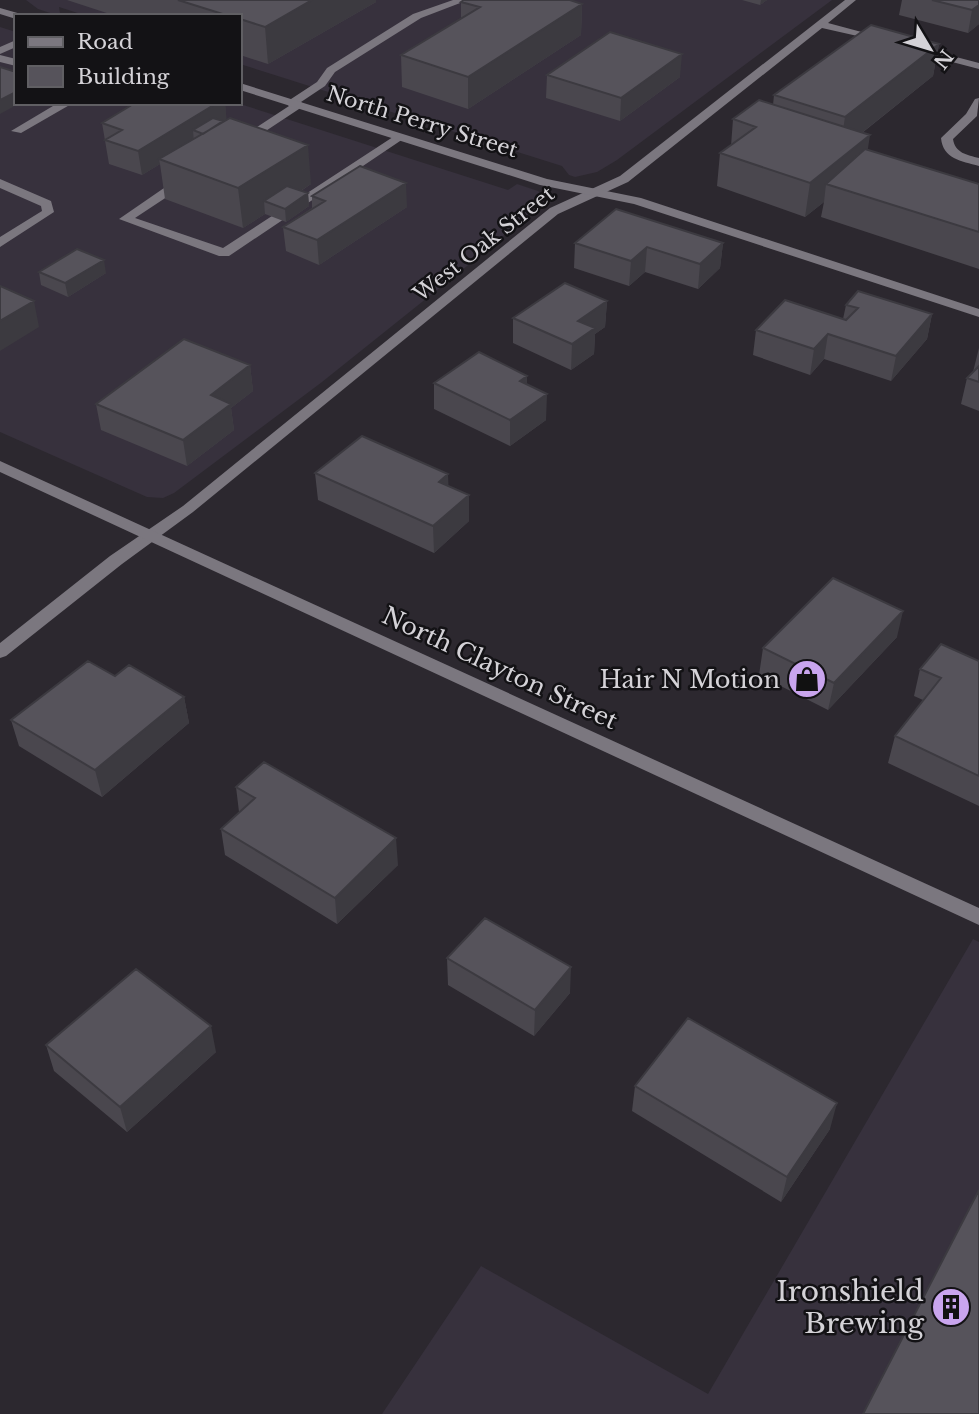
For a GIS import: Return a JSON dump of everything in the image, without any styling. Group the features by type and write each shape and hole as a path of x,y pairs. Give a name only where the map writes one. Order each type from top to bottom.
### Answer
{"street":[{"path":"229,150 321,84 331,70 417,16 463,0"},
{"name":"West Oak Street","path":"0,652 116,559 188,509 554,211 624,179 851,0"},
{"path":"819,24 888,42"},
{"path":"901,45 979,66"},
{"name":"North Perry Street","path":"242,87 544,182 637,201 979,313"},
{"path":"979,101 975,117 947,138 948,147 957,156 979,162"},
{"path":"17,131 63,105"},
{"path":"194,173 125,219 224,253 400,137"},
{"path":"0,184 47,204 48,212 0,243"},
{"name":"North Clayton Street","path":"0,466 979,917"}],"shaded area":[{"path":"26,0 832,0 617,160 597,172 575,177 569,175 562,166 242,65 242,14 81,14 59,7 60,13 53,14 38,9"},
{"path":"0,27 14,31 14,105 242,105 508,190 517,184 538,191 546,199 482,254 322,382 174,493 163,498 147,497 0,432"},
{"path":"973,939 979,942 979,1414 382,1414 481,1266 708,1394"}],"building":[{"path":"178,0 312,0 265,27 242,20 242,14 223,14"},
{"path":"570,0 582,4 468,77 401,55 480,7 461,2"},
{"path":"932,0 979,0 979,5 972,10"},
{"path":"871,25 939,44 845,117 774,95"},
{"path":"610,32 682,54 621,98 547,75"},
{"path":"0,67 14,71 14,93 0,100"},
{"path":"759,100 870,135 810,183 720,153 756,127 733,119"},
{"path":"132,105 214,105 138,151 105,140 122,130 102,123"},
{"path":"213,118 223,121 203,134 193,130"},
{"path":"230,118 308,145 238,188 159,159"},
{"path":"865,149 979,184 979,232 826,184"},
{"path":"360,166 406,183 317,240 283,227 325,201 312,196"},
{"path":"287,186 308,193 285,209 264,201"},
{"path":"616,209 723,243 700,264 647,247 631,261 575,243"},
{"path":"77,249 104,260 65,283 39,272"},
{"path":"565,283 607,301 578,321 595,328 572,344 513,318"},
{"path":"0,286 34,301 0,321"},
{"path":"858,291 932,314 896,356 828,334 814,349 756,330 785,300 846,320 858,308 846,305"},
{"path":"184,339 250,365 211,395 231,404 183,440 96,404"},
{"path":"479,352 527,376 520,381 547,394 510,420 434,383"},
{"path":"979,366 979,382 967,378"},
{"path":"362,436 448,474 439,482 469,495 433,526 315,473"},
{"path":"833,578 903,611 834,683 763,648"},
{"path":"941,644 979,661 979,776 895,736 941,678 920,669"},
{"path":"88,661 115,676 129,665 184,697 95,770 11,720"},
{"path":"264,762 396,838 335,898 221,829 255,798 236,787"},
{"path":"485,918 571,967 535,1010 447,958"},
{"path":"136,969 211,1026 120,1107 46,1045"},
{"path":"688,1018 837,1103 787,1177 635,1086"},
{"name":"Ironshield Brewing","path":"979,1190 979,1414 863,1414"}],"place":[{"name":"Hair N Motion","path":"807,679"},
{"name":"Ironshield Brewing","path":"951,1307"}]}
